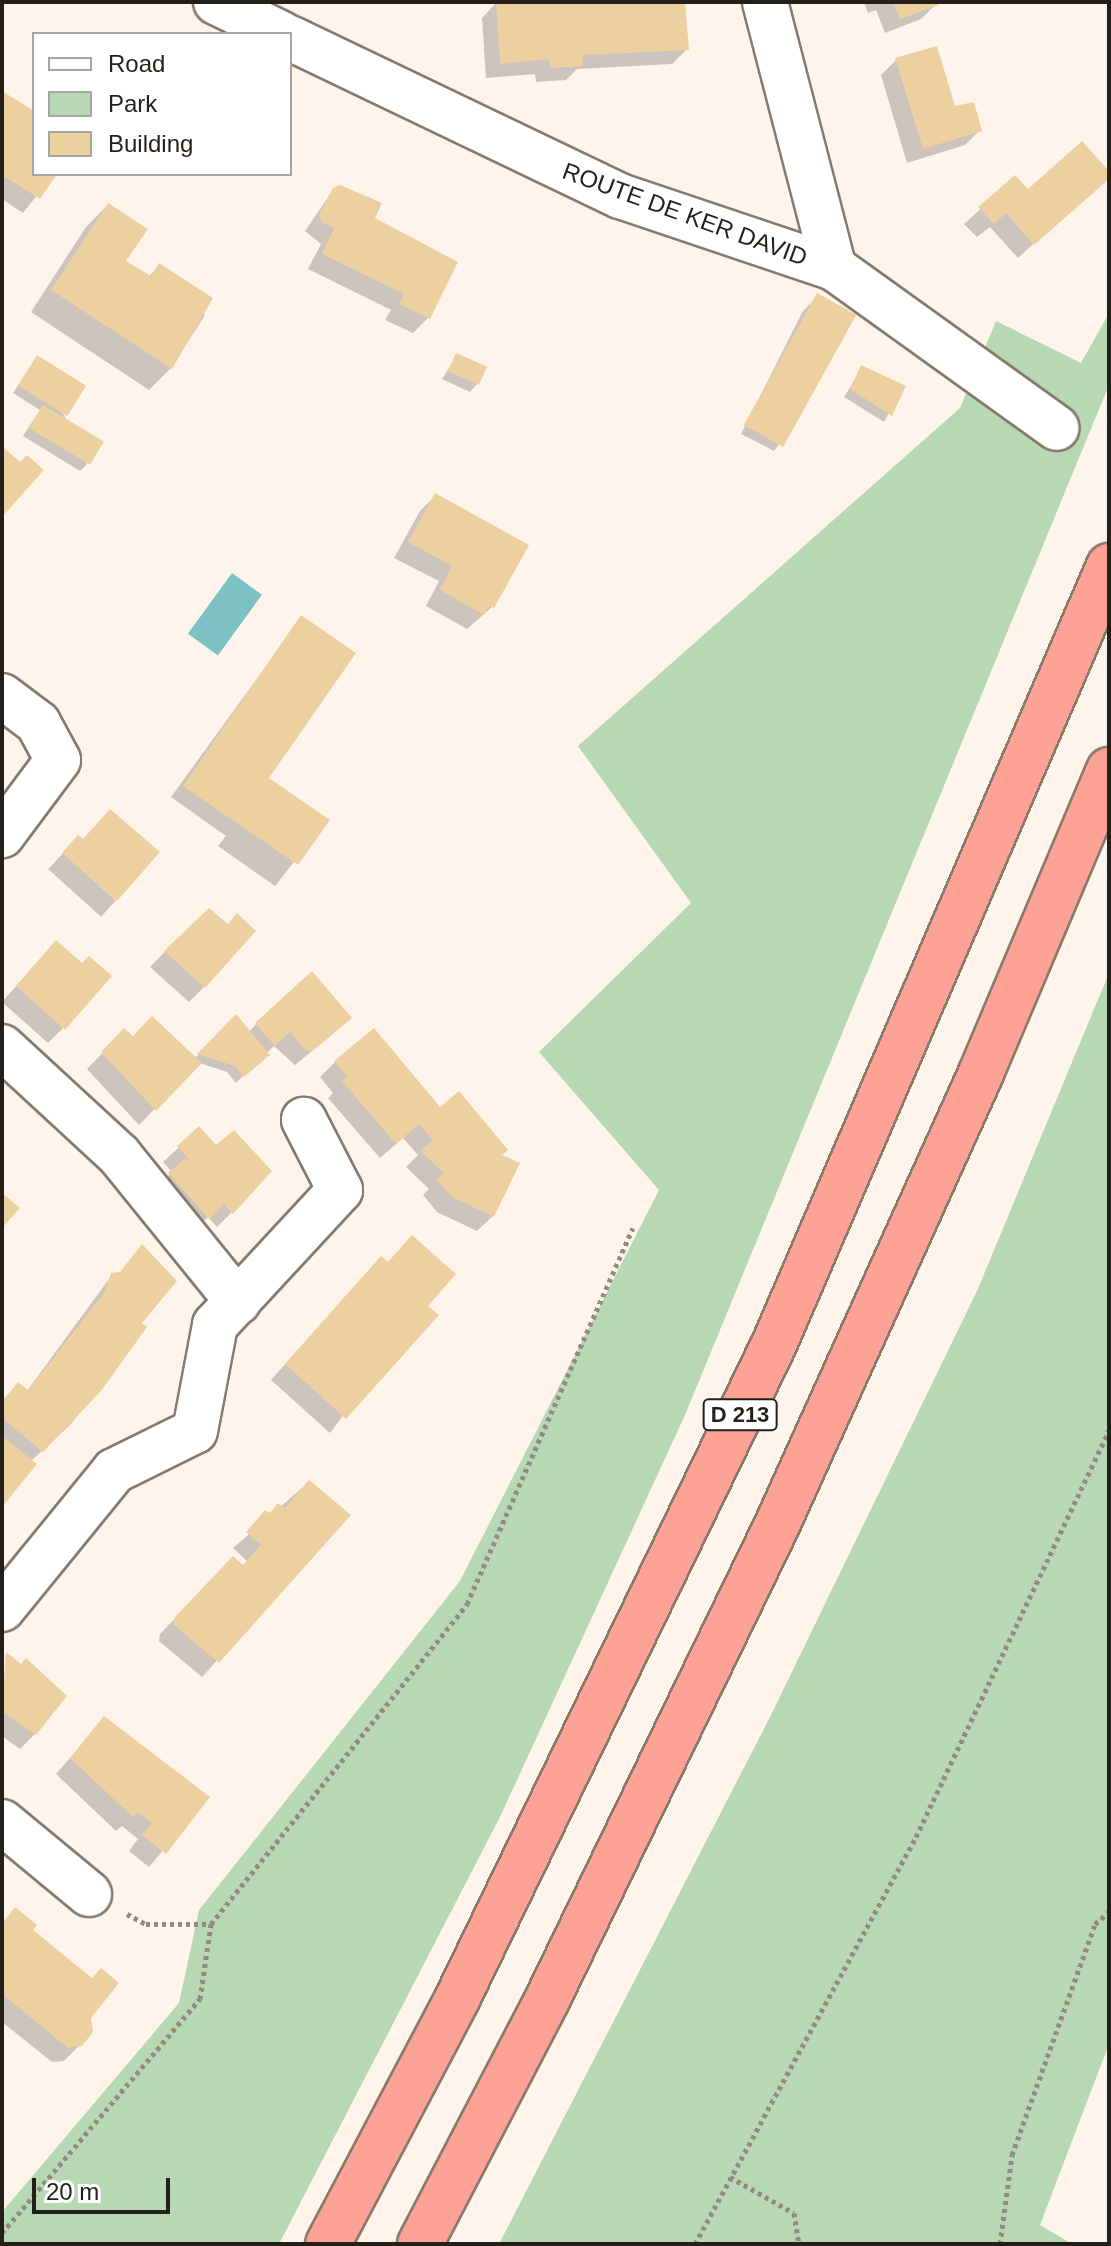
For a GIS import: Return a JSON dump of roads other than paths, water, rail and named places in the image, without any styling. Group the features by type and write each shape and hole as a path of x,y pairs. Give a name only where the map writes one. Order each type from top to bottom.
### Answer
{"highway":[{"name":"D 213","path":"328,2244 458,1997 775,1342 1109,566"},
{"path":"420,2244 547,2000 777,1525 981,1073 1109,770"}],"street":[{"path":"216,2 278,32"},
{"path":"765,2 834,268"},
{"name":"ROUTE DE KER DAVID","path":"292,39 620,196 834,268 1057,428"},
{"path":"2,696 38,723 58,760 2,835"},
{"path":"2,1047 119,1155 238,1302"},
{"path":"2,1609 114,1471 195,1431 215,1325 340,1190 304,1120"},
{"path":"2,1822 89,1894"}],"water":[{"path":"232,573 262,595 218,655 188,634"}]}
